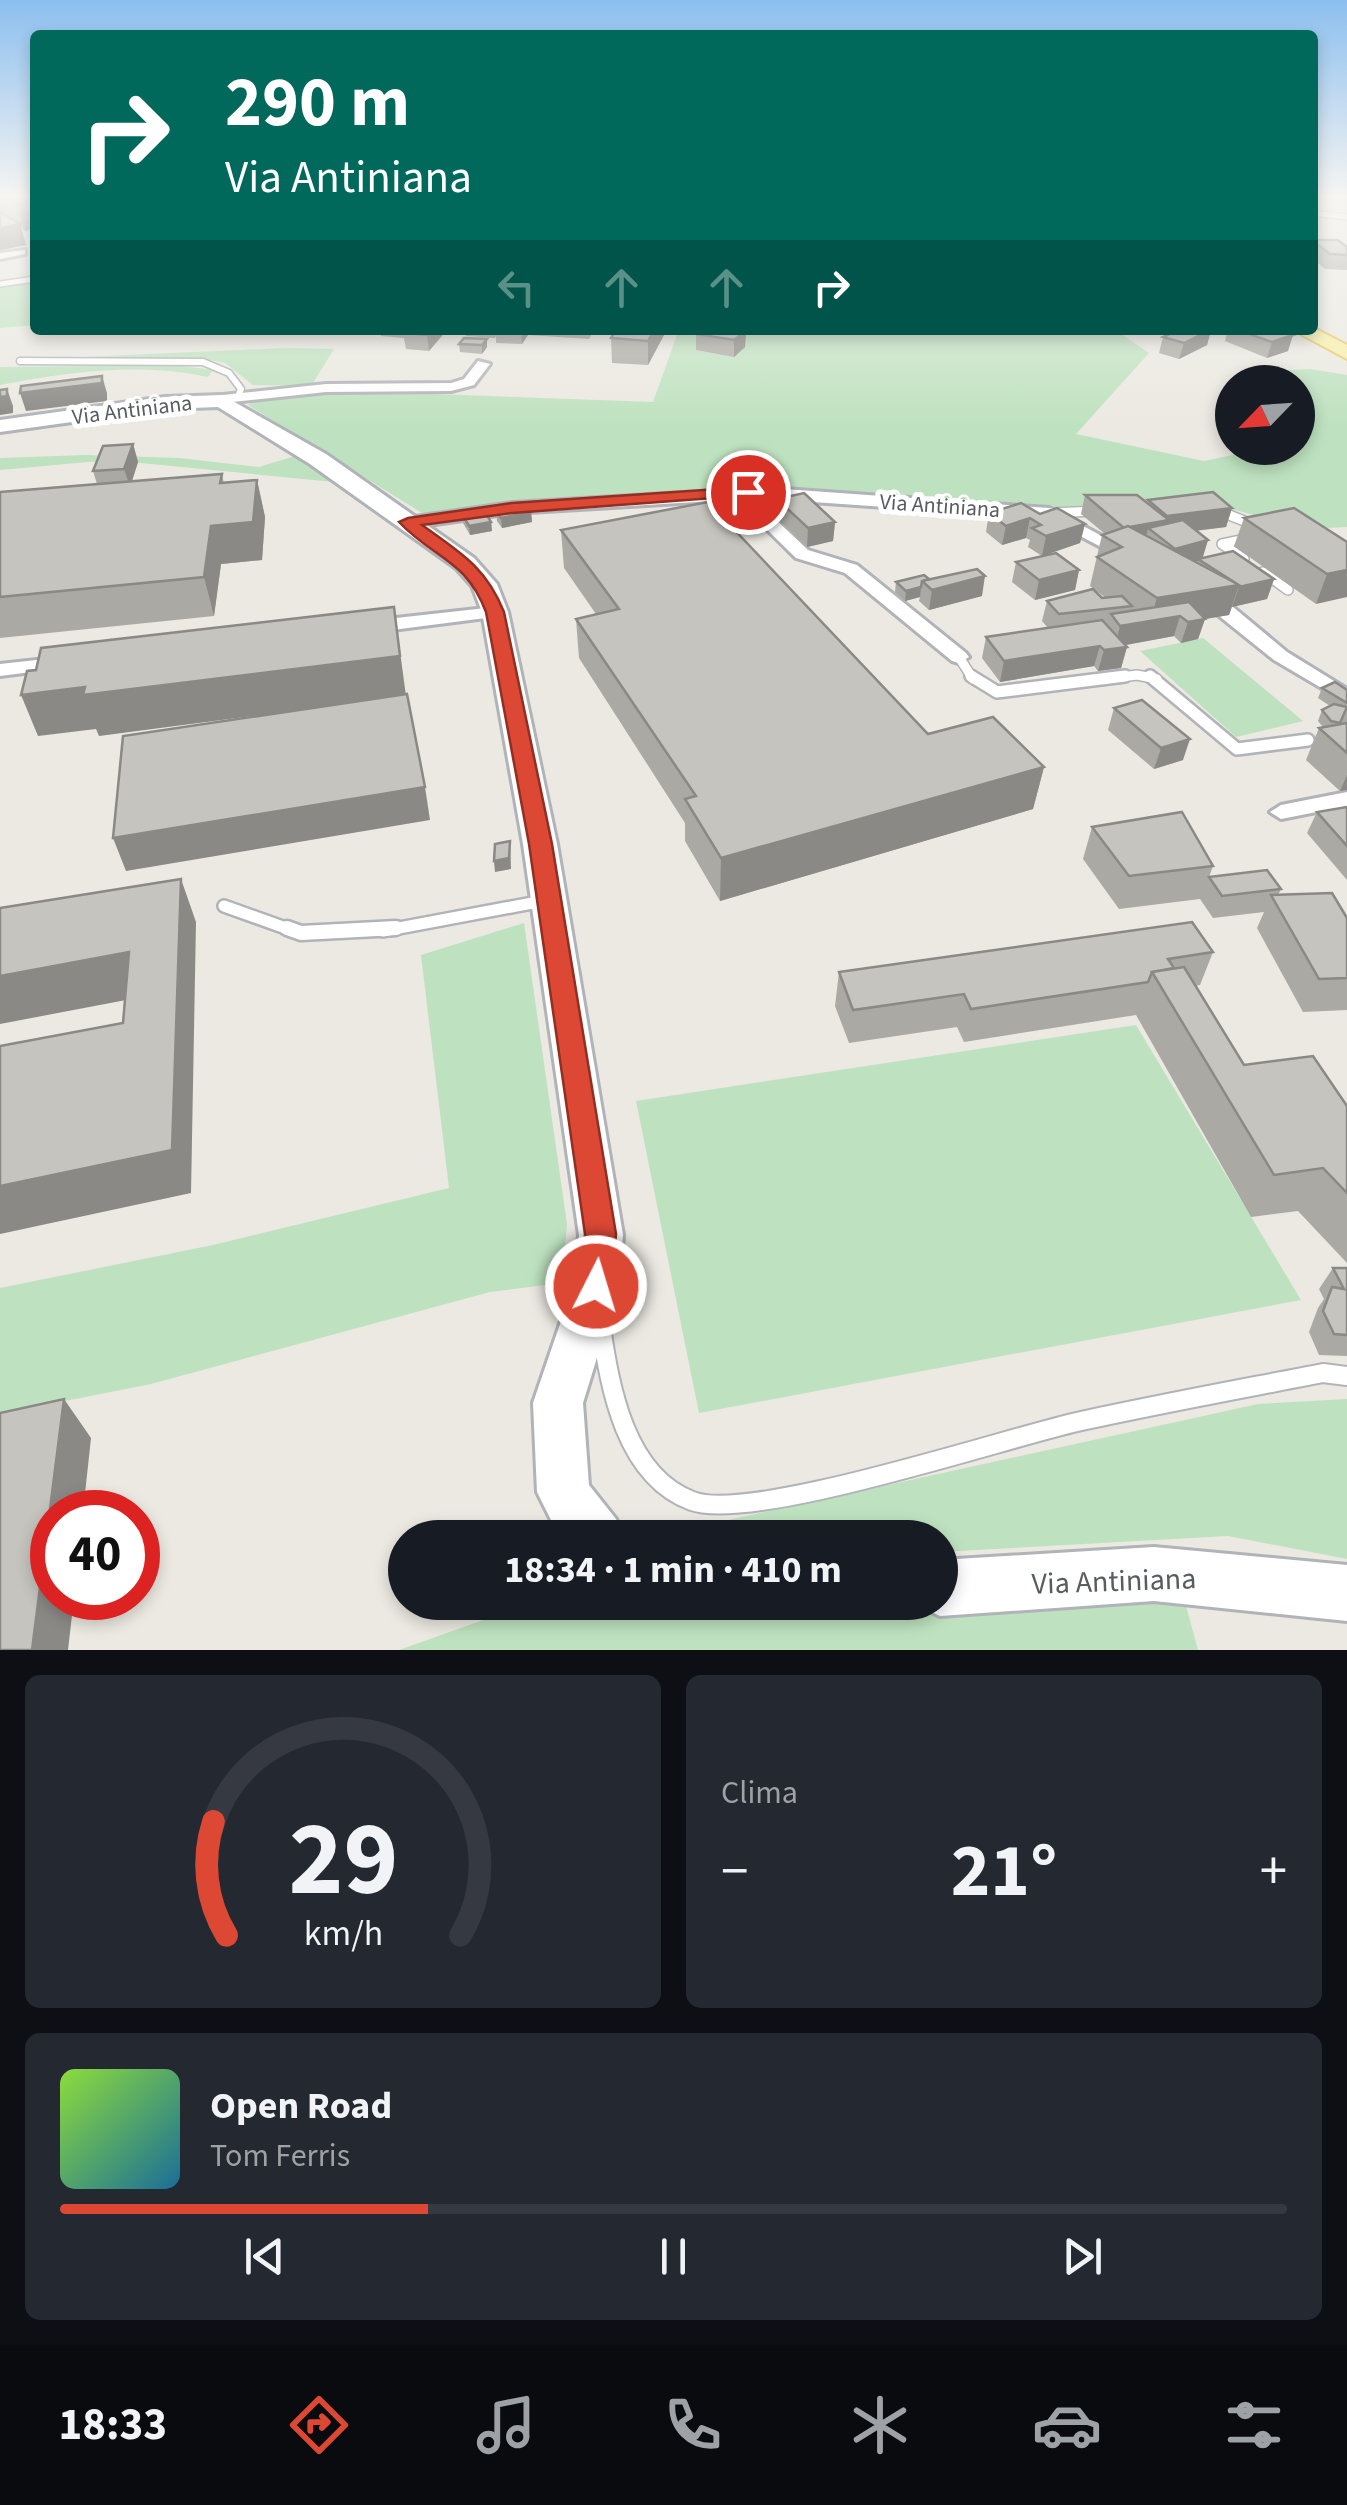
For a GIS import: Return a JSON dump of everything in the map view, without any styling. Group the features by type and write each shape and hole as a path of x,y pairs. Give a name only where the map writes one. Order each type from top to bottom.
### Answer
{"main road":[{"path":"1313,335 1347,352"}],"street":[{"path":"213,400 239,394 326,388 451,386 469,382 483,364"},
{"name":"Via Antiniana","path":"0,426 128,408 213,400 226,403 318,458 464,564 484,584 495,612 540,844 600,1234 596,1286 558,1403 563,1492 580,1520"},
{"name":"Via Antiniana","path":"408,522 512,508 770,493 1049,513 1146,560"},
{"name":"Via Antiniana","path":"718,495 748,502 802,554 851,569 959,657"},
{"path":"1192,587 1232,611 1256,638 1290,663 1347,696"},
{"path":"347,629 495,612"},
{"path":"0,670 78,661"},
{"path":"1281,812 1347,799"},
{"name":"Via Antiniana","path":"958,1587 1154,1574 1347,1593"}],"lane":[{"path":"0,284 30,280"},
{"path":"20,361 203,362 229,373 241,389 239,394"},
{"path":"1207,510 1237,517 1272,534 1222,544 1288,590"},
{"path":"1049,513 1102,511"},
{"path":"959,657 973,679 998,692 1137,675 1155,677 1236,750 1308,740"},
{"path":"224,906 301,933 376,932 548,900"},
{"path":"596,1286 609,1382 618,1412 660,1479 685,1498 710,1505 781,1495 1077,1422 1323,1373 1347,1376"}],"green space":[{"path":"30,282 30,325 0,328 0,287"},
{"path":"677,335 1122,335 1149,353 1076,434 1204,461 1215,459 1215,465 1315,465 1315,370 1347,375 1347,527 1303,529 1203,501 1041,507 754,486 422,513 248,405 256,398 323,390 653,402"},
{"path":"334,349 311,386 253,385 225,363 201,358 39,359"},
{"path":"175,365 213,370 208,377 157,370 104,371 0,385 0,367"},
{"path":"295,456 334,482 110,460 0,470 0,458 179,458 259,467"},
{"path":"1203,638 1303,721 1236,737 1140,651"},
{"path":"524,923 567,1224 562,1283 490,1292 151,1384 0,1414 0,1288 213,1245 449,1188 421,955"},
{"path":"1136,1025 1301,1300 699,1413 636,1101"},
{"path":"1347,1399 1347,1559 1228,1536 958,1551 958,1520 728,1520 1258,1404"},
{"path":"958,1602 1185,1602 1198,1650 399,1650 483,1620 958,1620"}],"building":[{"path":"613,335 651,335 648,341 611,338"},
{"path":"702,335 741,335 734,340"},
{"path":"1167,335 1200,335 1184,343 1163,337"},
{"path":"1252,335 1293,335 1272,342"},
{"path":"464,338 487,339 482,345 459,344"},
{"path":"102,376 102,383 20,393 21,386"},
{"path":"133,444 124,469 93,471 103,446"},
{"path":"222,474 220,483 257,480 253,522 211,526 204,577 0,597 0,492"},
{"path":"1213,492 1232,508 1167,516 1148,500"},
{"path":"804,493 835,522 808,528 777,499"},
{"path":"1085,495 1137,495 1169,520 1124,528"},
{"path":"708,502 928,734 993,717 1044,767 721,858 685,799 696,796 576,619 619,609 561,530"},
{"path":"1021,503 1040,514 1057,508 1085,524 1046,536 1032,528 1041,525 1030,518 1006,526 989,513"},
{"path":"525,505 531,512 501,518 496,511"},
{"path":"1294,508 1347,542 1347,570 1327,574 1244,518"},
{"path":"484,510 491,522 469,526 462,514"},
{"path":"1183,520 1208,540 1175,549 1148,528"},
{"path":"1128,526 1239,585 1157,598 1097,557 1122,547 1102,535"},
{"path":"1233,551 1274,579 1239,587 1198,559"},
{"path":"1056,553 1079,570 1039,580 1016,562"},
{"path":"977,569 985,576 932,590 922,581"},
{"path":"924,575 929,579 922,581 921,587 906,591 896,582"},
{"path":"1093,589 1102,598 1122,596 1132,606 1059,614 1047,601"},
{"path":"1189,602 1205,619 1188,622 1180,616 1120,626 1111,614"},
{"path":"394,607 400,656 83,695 85,687 21,695 27,671 36,670 41,648"},
{"path":"1102,620 1127,647 1104,650 1100,646 1004,661 986,637"},
{"path":"1335,682 1347,690 1347,703 1322,688"},
{"path":"407,694 425,787 113,838 123,736"},
{"path":"1142,700 1190,739 1161,748 1114,708"},
{"path":"1334,704 1347,707 1340,723 1331,721 1322,710"},
{"path":"1347,723 1347,753 1319,728"},
{"path":"1347,807 1347,846 1317,812"},
{"path":"1182,812 1213,866 1129,876 1092,827"},
{"path":"510,841 509,858 494,861 495,844"},
{"path":"1267,870 1281,889 1222,896 1209,877"},
{"path":"181,879 172,1150 0,1186 0,1046 123,1023 129,952 0,976 0,908"},
{"path":"1332,893 1347,918 1347,978 1319,979 1271,895"},
{"path":"1192,922 1213,952 1168,959 1174,968 1152,972 1148,982 971,1009 964,994 853,1010 839,972"},
{"path":"1184,967 1244,1065 1313,1056 1347,1106 1347,1193 1323,1168 1274,1175 1152,972"},
{"path":"1333,1268 1347,1268 1347,1335 1334,1334 1323,1311 1332,1287 1344,1289"},
{"path":"64,1399 52,1490 30,1490 30,1620 36,1620 32,1650 0,1650 0,1413"}],"route":[{"path":"596,1286 600,1234 540,844 495,612 484,584 408,522 512,508 748,492"}]}
